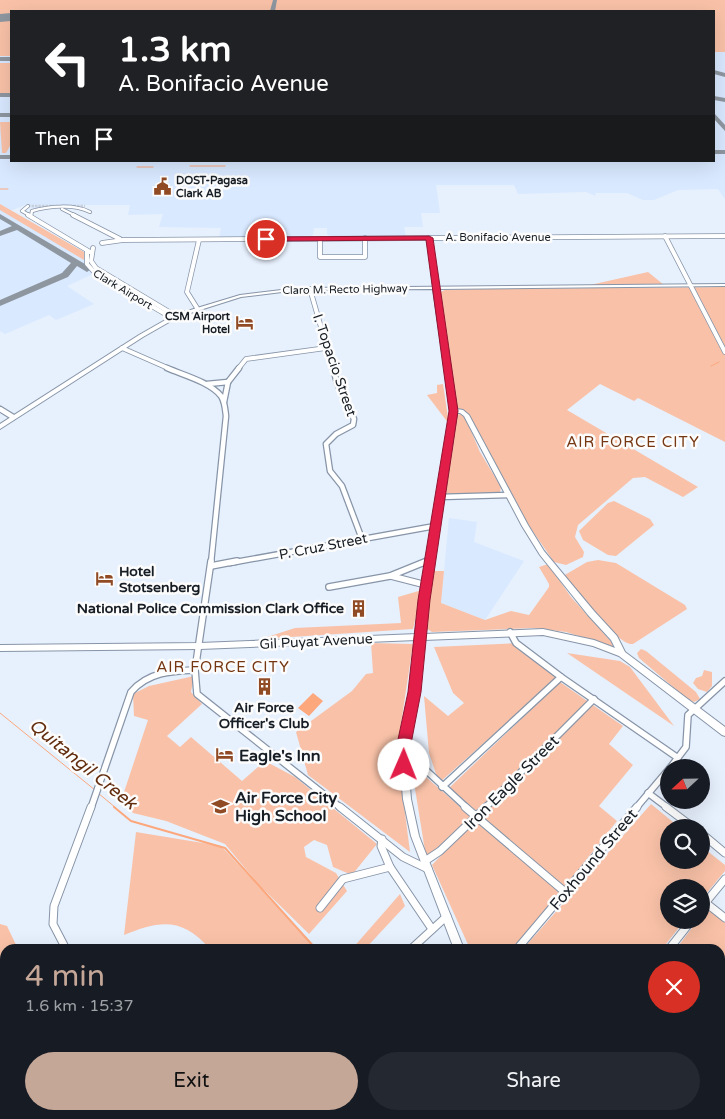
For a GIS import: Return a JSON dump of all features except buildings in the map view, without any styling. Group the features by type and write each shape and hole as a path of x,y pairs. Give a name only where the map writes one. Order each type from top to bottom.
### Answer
{"main road":[{"name":"Claro M. Recto Highway","path":"0,427 122,348 174,317 197,308 258,293 435,288 725,286"},
{"path":"435,288 454,411 426,585 415,692 403,749 407,799 415,836 456,944"},
{"path":"454,411 463,412 467,417 508,495 542,553 614,638 625,656 725,732"},
{"name":"Gil Puyat Avenue","path":"0,648 200,646 510,632 556,634 605,647 625,656"}],"street":[{"path":"28,206 21,210 87,251 93,249"},
{"path":"85,206 90,208 90,224"},
{"path":"32,217 30,214 33,210 62,207 85,209 90,212"},
{"path":"62,207 122,240"},
{"path":"102,242 112,236"},
{"path":"665,236 725,352"},
{"name":"A. Bonifacio Avenue","path":"93,249 102,242 122,240 725,236"},
{"path":"320,239 320,257 366,259 365,238"},
{"path":"429,238 435,288"},
{"path":"197,308 190,300 187,292 199,240"},
{"name":"Clark Airport","path":"93,249 92,261 96,268 124,288"},
{"name":"Clark Airport","path":"87,251 86,262 89,267 174,317"},
{"name":"I. Topacio Street","path":"310,292 341,392 354,419 353,426 336,434 326,444 330,471 342,486 362,539"},
{"path":"122,348 206,384 220,395 224,402"},
{"path":"326,348 246,359 228,382 224,402 226,416 211,566 195,670 197,694 403,857 427,865"},
{"path":"206,384 228,382"},
{"path":"0,409 13,417"},
{"path":"440,497 508,495"},
{"name":"P. Cruz Street","path":"211,566 295,553 435,526"},
{"path":"329,587 390,576 430,560"},
{"path":"390,576 426,585"},
{"path":"510,632 516,643 561,677 678,758"},
{"path":"63,944 53,924 54,906 133,688 140,682 164,672 195,670"},
{"path":"442,787 561,677"},
{"path":"694,708 725,680"},
{"name":"Iron Eagle Street","path":"427,865 594,699"},
{"name":"Foxhound Street","path":"678,758 686,748 686,720 694,708"},
{"path":"403,749 442,787 565,892"},
{"name":"Foxhound Street","path":"521,944 660,779"},
{"path":"648,793 682,819"},
{"path":"382,839 380,846 390,867 432,929"},
{"path":"710,840 725,853"},
{"path":"320,908 343,879 390,867"},
{"path":"710,898 725,879"},
{"path":"710,909 725,918"},
{"path":"416,944 447,916"},
{"path":"673,944 685,929"}],"shaded area":[{"path":"0,0 725,0 725,199 718,189 678,190 654,200 643,200 627,193 595,193 596,196 586,192 518,194 514,185 436,185 440,213 421,213 423,227 404,227 406,237 332,238 327,234 327,228 314,228 313,235 309,238 219,238 221,228 159,227 163,214 128,215 130,205 76,205 74,208 65,208 65,205 43,205 41,208 31,208 32,205 25,205 10,211 84,255 84,265 93,274 67,286 94,304 56,320 49,315 5,334 0,331"},
{"path":"0,0 725,0 725,52 715,52 715,10 10,10 10,15 0,15"},
{"path":"10,20 10,56 0,56 0,21"},
{"path":"0,63 10,63 10,93 0,93"},
{"path":"0,122 10,122 10,146 6,153 2,153"},
{"path":"0,204 84,252 84,260 0,210"},
{"path":"648,272 664,285 590,285"},
{"path":"725,287 725,442 638,398 634,401 600,384 567,410 698,487 683,497 645,477 633,478 578,525 575,537 584,552 583,557 566,565 554,562 527,523 471,418 456,408 440,292 445,290 483,289"},
{"path":"443,384 449,424 427,395 437,393 437,385"},
{"path":"460,414 465,417 480,452 501,487 500,492 451,496 446,494 456,415"},
{"path":"614,501 650,519 654,525 616,556 608,555 583,540 579,531 608,503"},
{"path":"449,518 477,522 474,542 524,561 485,620 441,603"},
{"path":"598,560 616,563 685,605 687,609 633,644 626,642 607,627 563,576 587,562"},
{"path":"548,564 571,597 617,648 566,632 533,628 432,632 424,627 434,571 444,571 441,603 485,620 511,611 529,615 549,587 539,567"},
{"path":"422,590 413,629 261,639 295,628 401,623 398,597"},
{"path":"371,643 413,644 397,750 410,852 308,775 296,732 352,691 366,674 373,673"},
{"path":"518,643 560,675 439,783 429,753 424,696 448,716 464,703 453,693 434,647"},
{"path":"641,649 646,651 696,692 700,699 694,702 686,698 639,658 637,653"},
{"path":"567,653 620,661 630,667 674,726"},
{"path":"704,670 712,672 712,686 707,692 698,689 693,683 696,678 702,676"},
{"path":"194,676 191,692 202,704 167,736 180,747 191,737 242,781 265,761 295,777 377,844 352,875 333,867 327,845 314,840 304,847 306,857 336,873 347,891 309,934 258,884 225,844 166,821 133,813 122,798 148,720 134,716 133,694 149,686"},
{"path":"560,682 623,726 609,744 633,765 599,806 617,821 564,888 449,788"},
{"path":"313,693 323,701 309,716 298,708"},
{"path":"411,764 473,818 426,857"},
{"path":"651,804 669,819 660,819 660,869 710,869 710,853 725,865 725,871 710,889 710,879 660,879 660,929 678,929 666,944 527,944"},
{"path":"477,818 567,894 520,944 468,944 432,865"},
{"path":"136,832 221,846 312,944 205,944 190,931 170,924 148,926 124,935"},
{"path":"400,894 405,906 370,944 356,944"},
{"path":"710,911 725,922 725,944 680,944 691,929 710,929"},
{"path":"0,924 7,926 16,944 0,944"}],"waterway":[{"path":"190,166 225,166"},
{"path":"137,167 153,167"},
{"path":"0,189 8,189"},
{"path":"711,366 719,362"},
{"name":"Quitangil Creek","path":"0,713 95,790"},
{"name":"Quitangil Creek","path":"98,793 116,808"},
{"name":"Quitangil Creek","path":"114,807 131,821 225,848 311,944"}],"taxiway":[{"path":"272,10 275,0"},
{"path":"0,59 10,59"},
{"path":"715,72 725,75"},
{"path":"0,95 10,95"},
{"path":"715,98 725,100"},
{"path":"0,115 10,115"},
{"path":"715,116 725,129"},
{"path":"715,152 725,152"},
{"path":"0,157 10,157"},
{"path":"0,216 87,269"},
{"path":"0,234 17,227"},
{"path":"0,303 65,275 75,263"}],"runway":[{"path":"0,18 10,17"}],"tunnel":[{"path":"28,206 85,206"}],"place":[{"name":"DOST-Pagasa Clark AB","path":"162,186"},
{"name":"CSM Airport Hotel","path":"244,322"},
{"name":"Hotel Stotsenberg","path":"105,579"},
{"name":"National Police Commission Clark Office","path":"358,608"},
{"name":"Air Force Officer's Club","path":"264,687"},
{"name":"Eagle's Inn","path":"225,755"},
{"name":"Air Force City High School","path":"221,806"}],"district":[{"name":"AIR FORCE CITY","path":"633,442"},
{"name":"AIR FORCE CITY","path":"223,667"}],"route":[{"path":"266,239 429,238 454,411 424,600 415,692 403,749 404,765"}]}
